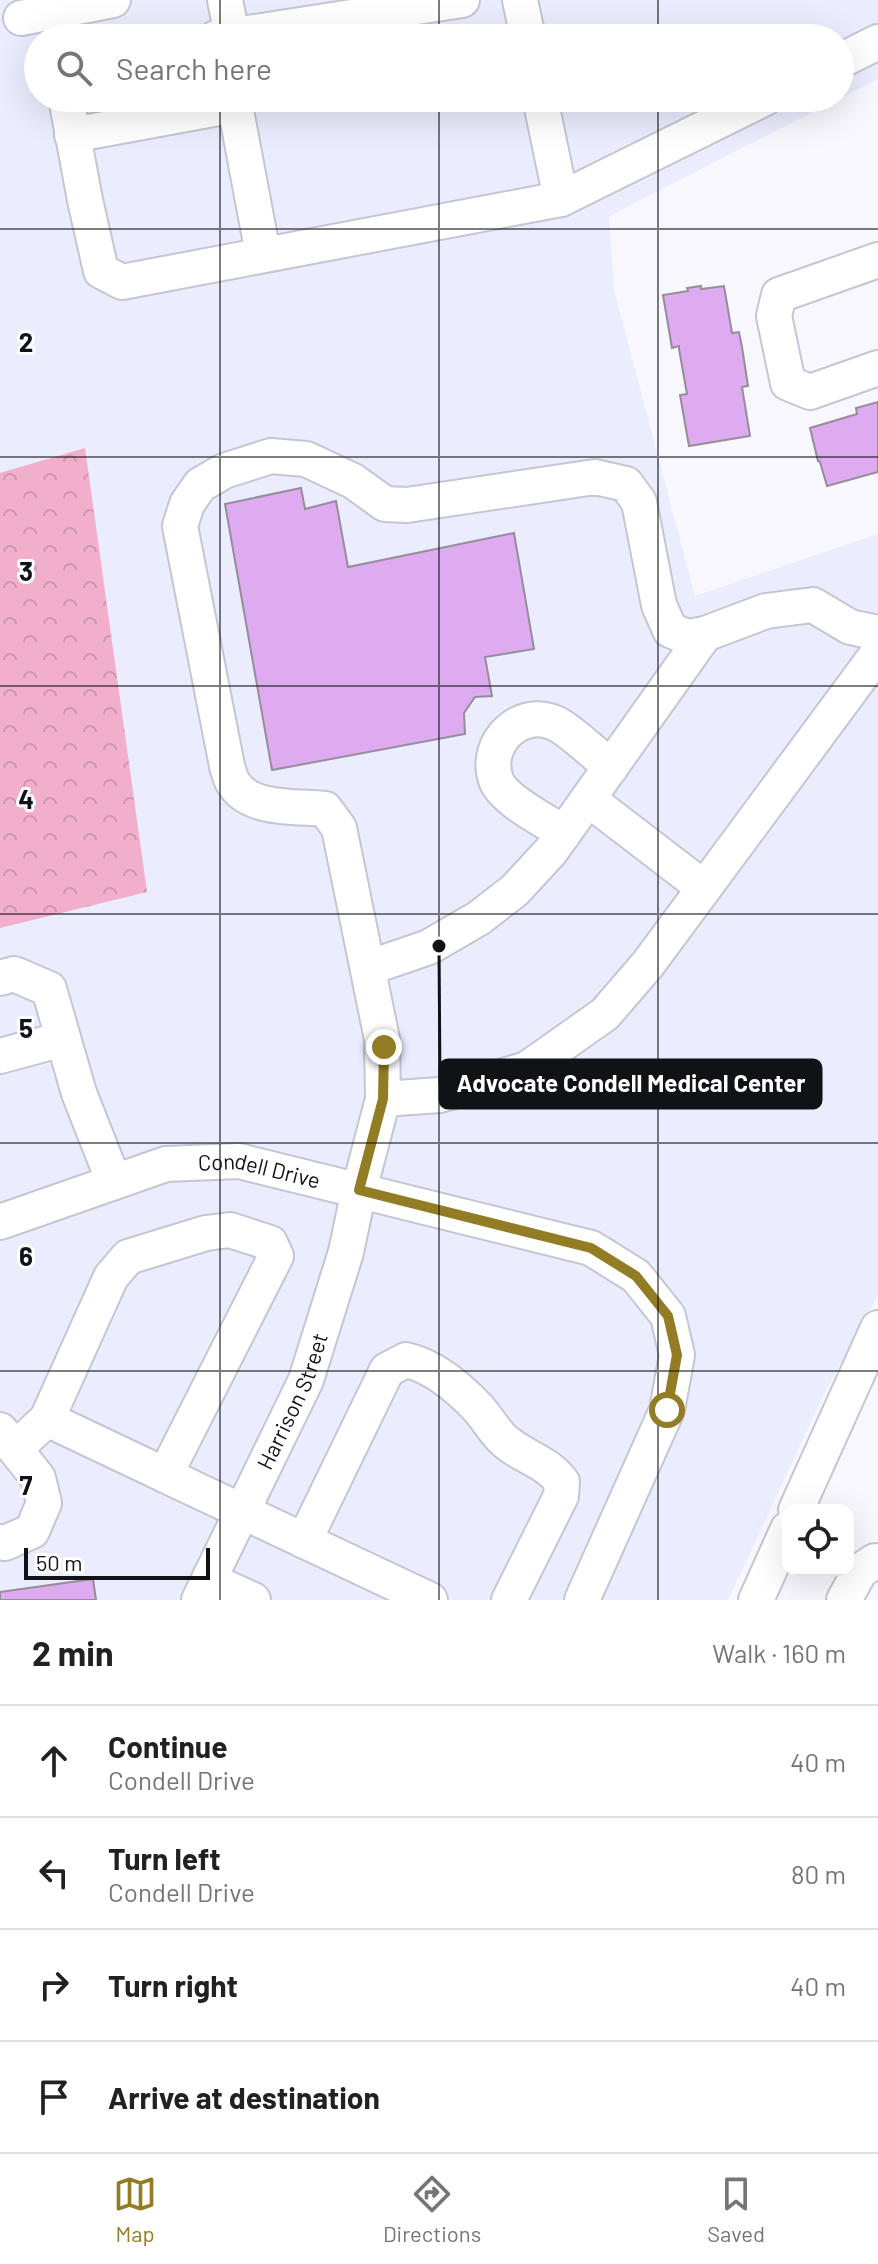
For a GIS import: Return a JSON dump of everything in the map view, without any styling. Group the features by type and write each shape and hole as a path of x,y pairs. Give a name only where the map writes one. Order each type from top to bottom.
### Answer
{"street":[{"path":"26,19 113,0"},
{"path":"224,24 225,0"},
{"path":"308,24 462,0"},
{"path":"520,0 525,24"},
{"path":"854,54 878,42"},
{"path":"68,112 101,271 122,282 561,199 737,112"},
{"path":"72,135 197,112"},
{"path":"236,112 263,254"},
{"path":"543,112 561,199"},
{"path":"878,260 779,295 774,316 788,383 810,392 878,368"},
{"name":"Harrison Street","path":"205,1588 306,1380 346,1252 383,1099 384,1047 339,828 334,818 325,809 264,803 240,792 233,783 227,766 180,526 187,504 200,485 224,471 271,456 306,459 353,481 385,504 407,505 595,477 626,484 639,502 659,605 670,630 687,637 705,634"},
{"path":"368,968 429,947 479,918 515,890 551,851 705,634 766,611 813,605 850,627 878,633"},
{"path":"383,1099 440,1095 527,1069 605,1014 648,964 878,653"},
{"path":"564,833 507,796 496,782 493,760 498,744 510,728 535,718 557,724 611,767"},
{"path":"588,799 704,888"},
{"path":"0,978 14,974 49,989 79,1093 114,1182"},
{"path":"0,1056 63,1039"},
{"name":"Condell Drive","path":"0,1222 166,1164 239,1161 591,1248 636,1276 668,1316 677,1355 667,1410 582,1600"},
{"path":"0,1542 5,1543 32,1531 44,1503 38,1478 8,1439 47,1419 111,1277 128,1257 218,1231 230,1230 270,1243 276,1256 165,1475"},
{"path":"799,1504 878,1328"},
{"path":"304,1541 387,1370 406,1360 419,1363 477,1407 506,1442 553,1469 562,1482 561,1496 509,1600"},
{"path":"47,1419 430,1600"},
{"path":"756,1600 782,1542"},
{"path":"844,1600 860,1571 878,1562"},
{"path":"205,1588 218,1584 253,1600"}],"shaded area":[{"path":"0,0 878,0 878,79 854,91 854,24 24,24 24,112 813,112 609,216 614,290 695,596 878,534 878,1295 823,1396 728,1600 0,1600"}],"green space":[{"path":"85,448 147,892 0,928 0,473"}],"building":[{"path":"701,286 701,289 724,286 732,333 739,332 742,347 748,386 742,387 750,436 689,446 680,395 687,394 679,346 672,348 663,295"},
{"path":"878,402 878,472 827,486 810,428 857,414 856,408"},
{"path":"301,488 305,509 336,501 348,567 514,533 534,649 485,657 492,696 475,697 464,713 465,734 272,770 225,504"},
{"path":"93,1579 96,1600 0,1600 0,1592"}],"place":[{"name":"Advocate Condell Medical Center","path":"439,946"}],"route":[{"path":"384,1047 383,1099 359,1190 591,1248 636,1276 668,1316 677,1355 667,1410"}]}
